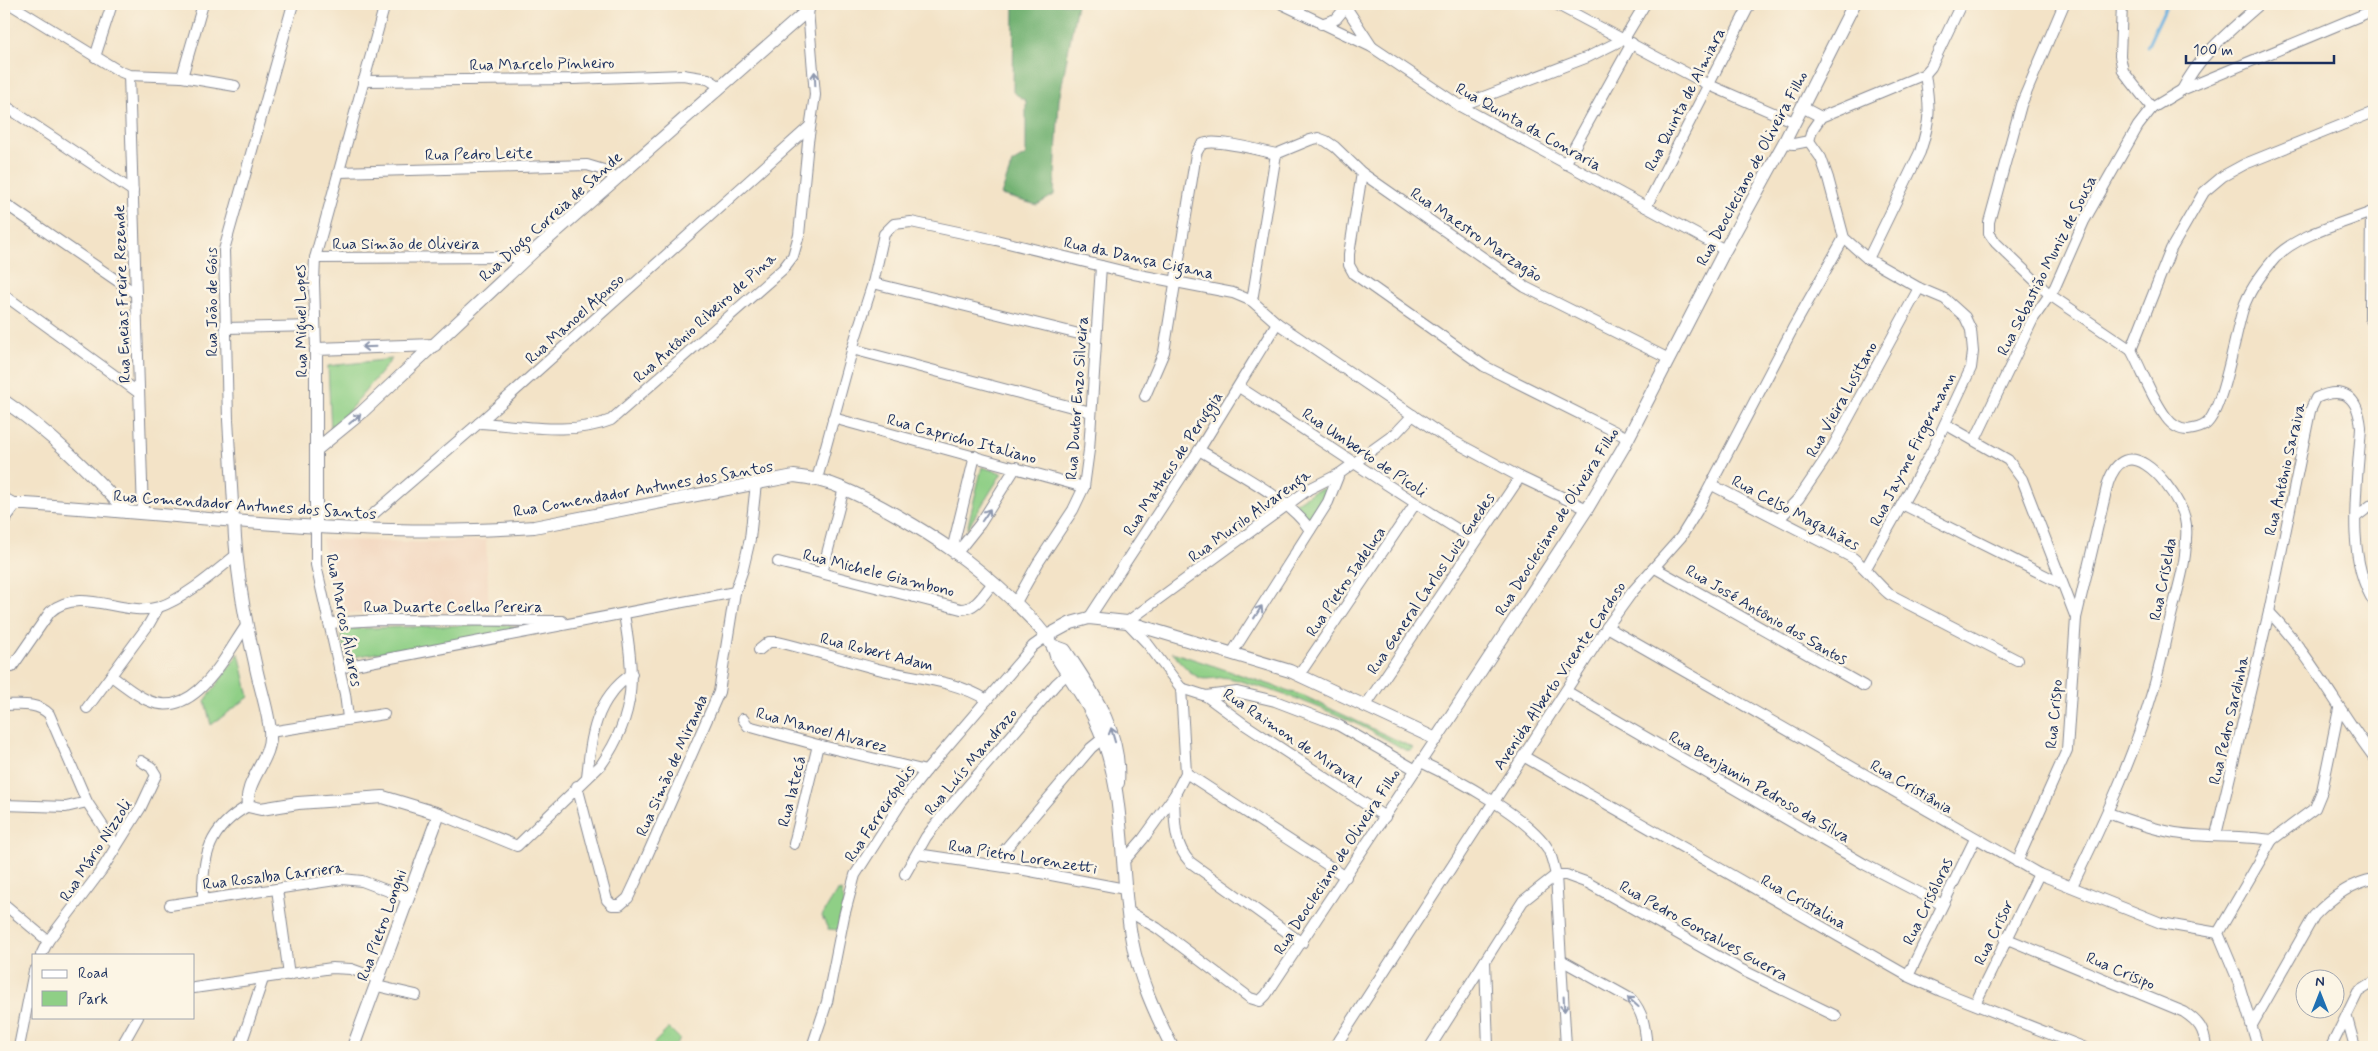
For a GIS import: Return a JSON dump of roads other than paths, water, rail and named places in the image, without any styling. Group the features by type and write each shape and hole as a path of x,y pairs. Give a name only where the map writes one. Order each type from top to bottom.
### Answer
{"street":[{"path":"10,4 22,8 119,72 128,75 182,77 235,86"},
{"path":"95,57 112,4"},
{"path":"182,77 203,4"},
{"name":"Rua João de Góis","path":"234,520 223,265 226,241 294,4"},
{"name":"Rua Miguel Lopes","path":"316,527 315,258 385,4"},
{"name":"Rua Quinta da Conraria","path":"1282,4 1372,47 1460,106 1725,250"},
{"path":"1556,4 1707,84 1794,122"},
{"path":"1565,164 1645,4"},
{"name":"Rua Quinta de Almiara","path":"1646,207 1707,84 1750,4"},
{"name":"Rua Deocleciano de Oliveira Filho","path":"1128,912 1157,928 1255,1001 1266,996 1346,878 1587,509 1628,438 1725,250 1784,143 1854,4"},
{"path":"1809,141 1821,117 1925,74 1931,67 1961,4"},
{"path":"2064,4 2021,105 1989,222 1989,233 1996,243 2050,295 2131,350 2166,418 2176,427 2185,430 2198,429 2206,424 2216,410 2243,308 2262,274 2277,256 2295,244 2373,212 2370,318 2374,325"},
{"path":"2122,4 2120,56 2123,71 2152,108 2182,90 2374,10"},
{"path":"2182,90 2204,56 2260,4"},
{"path":"1321,24 1336,19 1345,6 1372,47"},
{"name":"Rua Diogo Correia de Sande","path":"317,449 361,413 436,345 527,257 808,7"},
{"name":"Rua Antônio Ribeiro de Pina","path":"479,423 574,428 598,426 611,420 783,270 797,246 809,128 816,82 808,7"},
{"path":"1460,106 1628,41"},
{"path":"1868,259 1920,152 1925,137 1930,108 1925,74"},
{"name":"Rua Eneias Freire Rezende","path":"128,75 143,513"},
{"name":"Rua Marcelo Pinheiro","path":"363,81 573,79 683,75 708,79 719,86"},
{"path":"4,105 133,191"},
{"path":"1802,107 1821,117"},
{"name":"Rua Sebastião Muniz de Sousa","path":"1975,440 2033,319 2050,295 2092,205 2138,126 2152,108"},
{"path":"2131,350 2171,249 2204,192 2223,176 2245,164 2374,112"},
{"name":"Rua Manoel Afonso","path":"356,529 479,423 809,128"},
{"name":"Rua Maestro Marzagão","path":"1276,154 1318,138 1335,147 1362,173 1525,287 1669,359"},
{"path":"1784,143 1794,144 1809,141"},
{"path":"1809,141 1821,158 1844,238"},
{"path":"1145,396 1164,352 1177,283 1196,154 1204,144 1215,142 1276,154 1252,301"},
{"name":"Rua Pedro Leite","path":"339,172 587,165 608,171 615,179"},
{"path":"1362,173 1349,254 1349,265 1354,274 1484,366 1628,438"},
{"path":"4,203 135,293"},
{"name":"Rua da Dança Cigana","path":"817,479 852,349 873,283 884,234 894,224 911,222 1177,283 1234,293 1252,301 1277,323 1442,435 1520,477 1587,509"},
{"name":"Rua Jayme Firgermann","path":"1844,238 1868,259 1919,288 1945,299 1958,309 1965,317 1971,330 1973,352 1971,368 1946,424 1866,568"},
{"name":"Avenida Alberto Vicente Cardoso","path":"1336,1047 1492,802 1607,627 1632,591 1655,568 1681,537 1712,485 1792,328 1844,238"},
{"name":"Rua Simão de Oliveira","path":"315,258 527,257"},
{"name":"Rua Doutor Enzo Silveira","path":"1015,604 1038,562 1073,510 1084,486 1090,450 1095,338 1101,266"},
{"path":"873,283 1095,338"},
{"name":"Rua Vieira Lusitano","path":"1780,518 1799,498 1830,452 1919,288"},
{"path":"4,295 139,393"},
{"name":"Rua Matheus de Peruggia","path":"1089,618 1199,450 1277,323"},
{"path":"225,328 315,326"},
{"path":"316,349 436,345"},
{"path":"403,346 408,357 407,371"},
{"path":"852,349 1091,412"},
{"name":"Rua Umberto de Pícoli","path":"1239,387 1355,462 1415,504 1475,540"},
{"name":"Rua Antônio Saraiva","path":"2268,612 2310,411 2316,398 2326,394 2340,393 2353,400 2359,409 2361,427 2355,542 2359,570 2374,602"},
{"path":"4,401 39,426 127,512"},
{"name":"Rua Murilo Alvarenga","path":"1127,622 1286,506 1315,486 1339,474 1396,433 1413,415"},
{"name":"Rua Capricho Italiano","path":"833,418 1084,486"},
{"path":"1946,424 2008,460 2016,468 2076,618"},
{"path":"1199,450 1274,496 1304,521 1310,530"},
{"path":"954,552 975,456"},
{"name":"Rua Criselda","path":"2072,886 2108,813 2154,690 2184,563 2186,525 2181,506 2170,490 2148,466 2139,460 2130,459 2120,462 2113,469 2076,618"},
{"path":"954,552 980,524 1016,468"},
{"path":"1232,653 1328,502 1339,474"},
{"name":"Rua Comendador Antunes dos Santos","path":"9,501 316,527 416,531 534,527 794,476 817,479 844,488 954,552 1015,604 1051,641 1065,650 1109,723 1117,750 1119,770 1117,800"},
{"name":"Rua General Carlos Luiz Guedes","path":"1366,705 1475,540 1520,477"},
{"name":"Rua Simão de Miranda","path":"577,786 607,900 612,905 620,905 628,898 715,705 722,677 734,592 749,547 756,483"},
{"name":"Rua Celso Magalhães","path":"1712,485 1780,518 1852,558 1866,568 1877,584 1889,594 2017,660"},
{"path":"822,573 844,488"},
{"path":"4,519 9,501"},
{"path":"2356,516 2374,503"},
{"name":"Rua Pietro Iadeluca","path":"1299,675 1415,504"},
{"path":"1902,504 2062,584"},
{"path":"234,520 235,556 246,626 270,732 264,760 246,795 248,806"},
{"name":"Rua Marcos Álvares","path":"316,527 316,565 348,718"},
{"path":"87,708 144,631 158,608 188,590 235,556"},
{"name":"Rua Michele Giambono","path":"778,562 961,609 968,609 975,605 992,584"},
{"name":"Rua José Antônio dos Santos","path":"1655,568 1864,686"},
{"name":"Rua Duarte Coelho Pereira","path":"339,668 534,631 578,620 624,614 734,592"},
{"path":"12,667 50,612 59,606 76,602 136,608 158,608"},
{"path":"2268,612 2304,652 2339,709 2374,757"},
{"name":"Rua Pedro Sardinha","path":"2216,835 2268,612"},
{"path":"203,899 204,859 210,843 231,816 248,806 261,809 308,802 383,797 439,814 517,846 577,786 601,765 612,749 629,704 632,674 624,614"},
{"path":"1051,641 1072,623 1089,618 1127,622 1299,675 1436,738"},
{"name":"Rua Crispo","path":"2017,862 2067,750 2076,618"},
{"name":"Rua Duarte Coelho Pereira","path":"329,623 380,620 578,620"},
{"path":"1124,861 1143,839 1174,796 1186,773 1181,688 1147,643 1127,622"},
{"path":"111,676 152,702 169,702 188,698 206,685 246,626"},
{"name":"Rua Cristiânia","path":"1607,627 2039,874 2161,923 2218,933"},
{"name":"Rua Comendador Antunes dos Santos","path":"1051,641 1056,656 1096,720 1102,738 1117,800 1124,861 1125,889 1139,973 1172,1047"},
{"name":"Rua Ferreirópolis","path":"812,1047 827,1002 844,916 855,875 901,803 926,771 1033,646 1051,641"},
{"name":"Rua Robert Adam","path":"759,650 768,642 778,642 877,668 957,686 974,692 987,700"},
{"path":"586,778 590,737 603,703 620,682 632,674"},
{"name":"Rua Luís Mandrazo","path":"905,874 942,816 1056,684 1067,674"},
{"name":"Rua Raimon de Miraval","path":"1181,688 1206,696 1244,724 1385,817"},
{"name":"Rua Benjamin Pedroso da Silva","path":"1566,691 1864,864 1941,904"},
{"path":"1206,696 1237,692 1275,701 1338,725 1492,802 1528,826 1552,858 1556,875 1566,1047"},
{"path":"4,705 32,705 44,709 49,714 87,802 116,846"},
{"path":"2258,1047 2238,978 2218,933 2272,840 2315,808 2322,791 2339,709"},
{"path":"270,732 348,718 384,714"},
{"name":"Rua Manoel Alvarez","path":"743,719 748,726 926,771"},
{"path":"992,865 1072,769 1102,738"},
{"path":"2374,742 2374,757"},
{"name":"Rua Iatecá","path":"794,844 818,745"},
{"name":"Rua Cristalina","path":"1523,756 1908,976 2083,1047"},
{"name":"Rua Mário Nizzoli","path":"42,954 48,941 88,891 141,807 154,780 154,770 141,761"},
{"path":"1186,773 1346,878"},
{"path":"1174,796 1176,838 1184,856 1302,943"},
{"path":"4,805 66,807 87,802"},
{"path":"2108,813 2152,828 2176,833 2272,840"},
{"name":"Rua Pietro Longhi","path":"353,1047 439,814"},
{"name":"Rua Crisóloras","path":"1908,976 1941,904 1975,839"},
{"name":"Rua Pietro Lorenzetti","path":"917,854 992,865 1125,889"},
{"name":"Rua Crisor","path":"1975,1004 2039,874"},
{"path":"1430,1047 1524,901 1556,875"},
{"name":"Rua Pedro Gonçalves Guerra","path":"1556,875 1566,875 1588,883 1742,970 1836,1016"},
{"name":"Rua Rosalba Carriera","path":"170,905 277,888 354,879 370,883 407,898"},
{"path":"2252,1025 2314,916 2326,904 2354,885 2374,879"},
{"path":"277,888 289,975"},
{"path":"4,904 48,941"},
{"name":"Rua Crisipo","path":"2006,938 2184,1012 2197,1020 2202,1027 2206,1047"},
{"path":"1561,960 1630,999 1639,1007 1646,1030 1647,1047"},
{"path":"1485,961 1488,1047"},
{"path":"195,988 341,968 351,969 378,983 416,996"},
{"path":"240,1047 263,979"},
{"path":"19,1047 32,981"},
{"path":"2331,1047 2347,1018 2358,992 2374,982"},
{"path":"121,1047 137,1018"},
{"path":"2347,1018 2356,1047"}],"waterway":[{"path":"2147,47 2167,4"}]}
